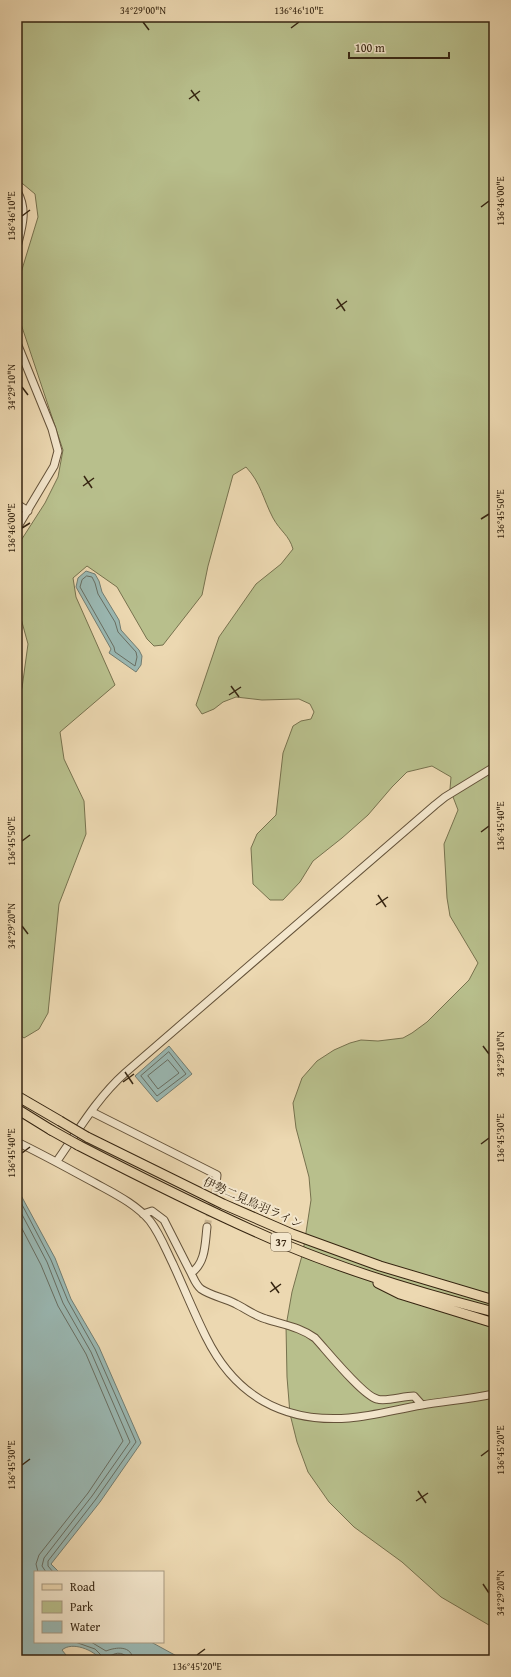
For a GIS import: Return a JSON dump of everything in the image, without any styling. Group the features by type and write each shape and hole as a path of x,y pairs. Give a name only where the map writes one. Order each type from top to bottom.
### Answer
{"main road":[{"name":"伊勢二見鳥羽ライン","path":"17,1096 87,1137 223,1204 292,1234 380,1266 494,1300"},
{"name":"伊勢二見鳥羽ライン","path":"17,1109 50,1130 78,1145 217,1214 287,1245 418,1291 494,1312"},
{"path":"335,1263 400,1294 494,1323"},
{"path":"456,1289 494,1295"}],"street":[{"path":"17,191 24,206 24,223 17,247"},
{"path":"17,343 52,429 58,451 54,466 17,528"},
{"path":"17,504 28,511"},
{"path":"57,1161 92,1112 97,1102 125,1073 436,804 494,767"},
{"path":"92,1112 217,1175 216,1184"},
{"path":"17,1142 57,1161 121,1198 144,1214 162,1240 206,1337 219,1360 234,1378 266,1403 304,1417 350,1418 494,1394"},
{"path":"144,1214 152,1211 164,1220 197,1284 202,1289 265,1319 295,1327 307,1332 316,1338 372,1398 384,1400 414,1396 422,1405"},
{"path":"191,1273 200,1264 202,1259 207,1227"}],"green space":[{"path":"17,17 494,17 494,1628 441,1597 402,1562 354,1527 329,1502 308,1472 297,1442 290,1414 287,1377 286,1326 292,1292 303,1252 311,1200 309,1177 296,1128 293,1103 302,1078 317,1061 334,1050 350,1043 361,1040 378,1041 403,1038 412,1033 427,1022 469,980 478,963 450,916 447,898 444,844 458,810 450,789 451,777 432,766 407,772 368,815 313,861 300,882 283,900 270,900 253,884 251,848 257,834 276,815 283,753 293,726 301,721 311,719 314,712 310,704 299,699 262,700 236,697 223,702 214,709 202,714 196,705 219,637 256,584 281,564 293,549 287,536 273,518 255,479 246,467 233,475 208,566 202,595 163,645 154,646 147,639 117,587 87,566 73,578 76,597 115,685 60,732 64,759 84,801 86,834 59,904 48,1013 39,1029 24,1038 17,1033 17,697 22,688 28,644 17,604 17,553 20,542 45,503 58,477 63,450 20,321 20,276 38,217 35,194 17,179"}],"water":[{"path":"86,571 95,574 102,592 119,620 121,630 139,650 142,656 141,665 136,672 109,653 111,649 76,587 78,578"},
{"path":"169,1046 192,1074 157,1102 135,1076"},
{"path":"17,1188 55,1258 71,1299 99,1347 141,1443 100,1502 51,1564 58,1571 34,1571 34,1643 153,1643 184,1660 127,1660 121,1657 115,1657 112,1660 101,1660 98,1656 88,1650 71,1646 62,1650 70,1660 17,1660"}],"tunnel":[{"path":"207,1227 216,1184"}]}
